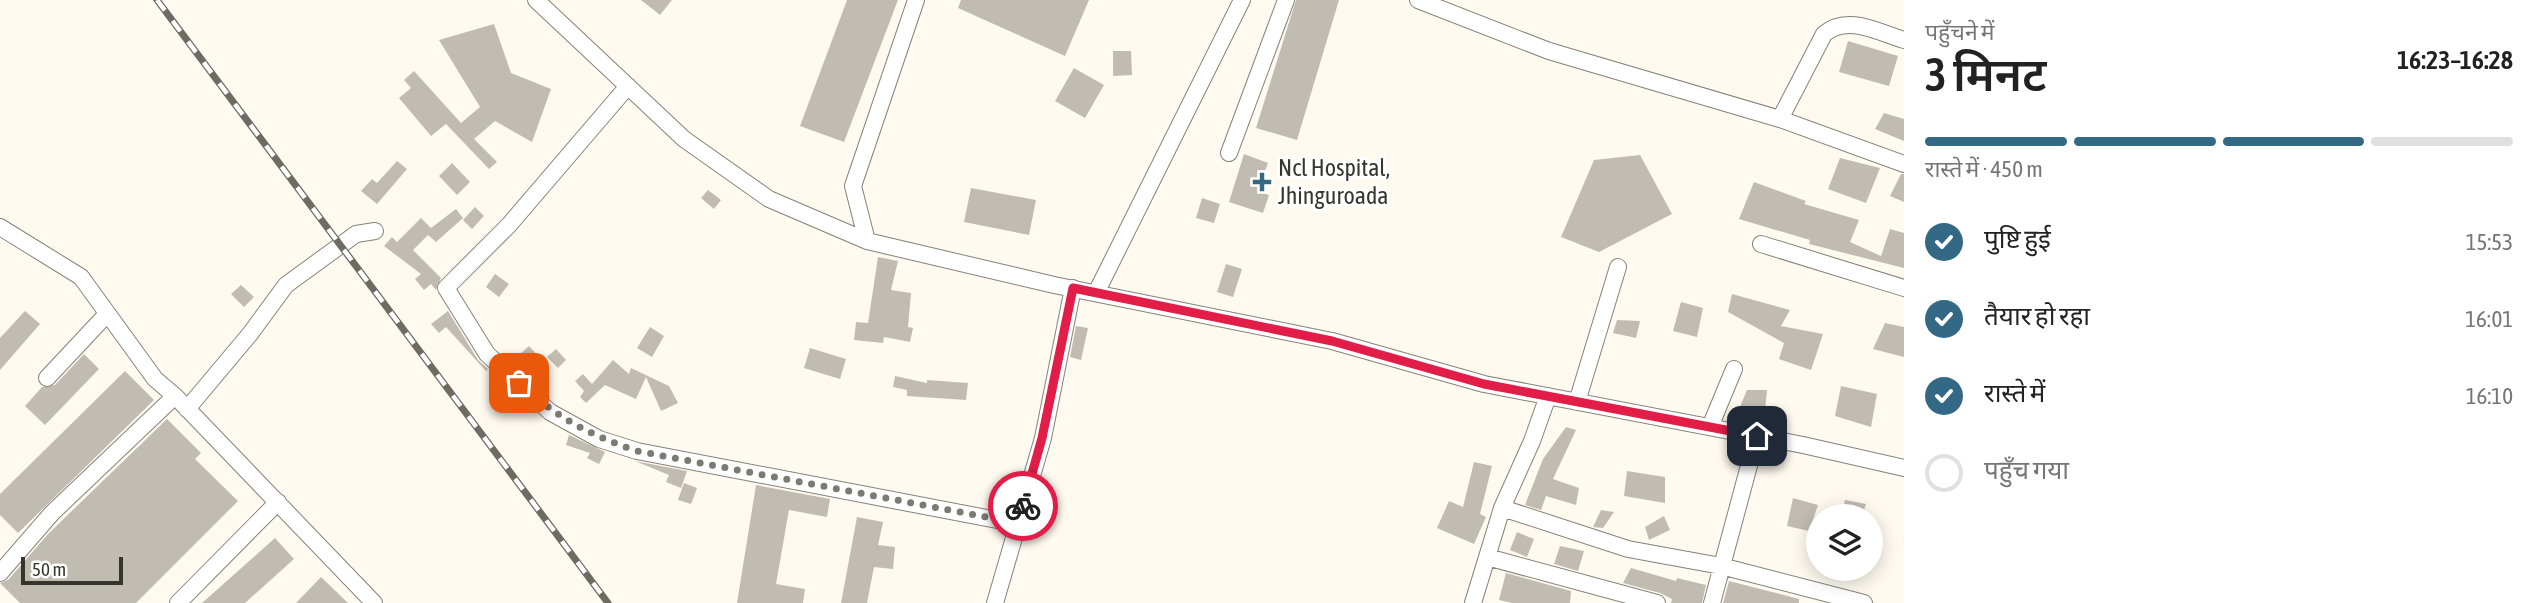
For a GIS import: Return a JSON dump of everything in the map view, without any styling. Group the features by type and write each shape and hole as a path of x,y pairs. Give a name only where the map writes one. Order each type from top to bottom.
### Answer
{"street":[{"path":"866,241 853,186 916,0"},
{"path":"1096,293 1242,0"},
{"path":"1229,153 1286,0"},
{"path":"1418,0 1549,51 1780,119 1904,164"},
{"path":"541,3 684,139 769,199 866,241 1096,293 1332,341 1484,384 1757,436 1904,468"},
{"path":"1780,119 1824,34 1833,25 1849,23 1904,40"},
{"path":"628,86 509,225 446,288 487,354 550,412 599,439 637,451 1018,523"},
{"path":"0,227 81,276 155,379 175,396 278,502 363,599"},
{"path":"187,409 250,334 286,285 356,234 375,231"},
{"path":"1761,244 1904,288"},
{"path":"1577,402 1618,267"},
{"path":"995,603 1042,438 1073,288"},
{"path":"47,378 107,314"},
{"path":"1710,427 1734,369"},
{"path":"0,573 52,513 175,396"},
{"path":"1473,603 1502,508 1532,441 1548,396"},
{"path":"1712,603 1757,436"},
{"path":"178,603 278,502"},
{"path":"1502,508 1628,550 1721,566 1864,603"},
{"path":"1487,557 1622,598 1657,603"},
{"path":"1799,603 1802,586"}],"building":[{"path":"641,0 672,0 660,15"},
{"path":"847,0 898,0 844,142 800,126"},
{"path":"961,0 1089,0 1065,56 958,8"},
{"path":"1296,0 1339,0 1297,140 1256,128"},
{"path":"494,24 511,73 551,89 532,142 495,121 474,139 497,162 489,169 446,124 431,136 399,98 411,88 404,80 414,71 461,123 480,107 439,40"},
{"path":"1848,41 1898,56 1889,86 1839,72"},
{"path":"1113,51 1131,51 1132,75 1113,76"},
{"path":"1074,68 1104,85 1085,118 1055,101"},
{"path":"1884,113 1904,119 1904,141 1875,129"},
{"path":"1244,154 1268,163 1257,191 1269,195 1263,213 1229,202"},
{"path":"1640,155 1672,214 1599,252 1561,237 1594,160"},
{"path":"1840,158 1880,168 1866,203 1828,189"},
{"path":"397,161 407,169 377,204 361,191 372,179 377,183"},
{"path":"452,163 470,182 457,195 439,176"},
{"path":"1901,174 1904,174 1904,202 1890,196"},
{"path":"1754,182 1806,201 1804,204 1859,220 1850,242 1881,256 1890,229 1904,233 1904,268 1809,244 1810,240 1739,219"},
{"path":"971,188 1036,200 1029,235 964,222"},
{"path":"708,190 721,200 714,209 701,198"},
{"path":"1202,198 1220,204 1214,223 1196,218"},
{"path":"475,207 484,216 472,229 463,220"},
{"path":"456,209 463,218 436,242 428,235 413,250 441,278 436,290 431,284 424,290 415,279 421,274 384,246 392,237 397,242 421,218 431,228"},
{"path":"878,257 898,261 891,290 911,293 908,327 913,328 910,342 884,337 883,343 854,340 856,322 868,323"},
{"path":"1226,264 1242,269 1233,297 1217,292"},
{"path":"495,274 509,284 499,297 486,287"},
{"path":"241,285 254,297 244,307 231,294"},
{"path":"1732,294 1790,310 1781,326 1823,334 1811,370 1779,359 1784,343 1728,312"},
{"path":"1681,302 1703,308 1697,337 1673,331"},
{"path":"25,311 40,324 0,370 0,338"},
{"path":"448,311 478,360 488,369 486,371 446,327 439,333 431,324"},
{"path":"1617,320 1640,321 1636,338 1613,333"},
{"path":"1885,323 1904,327 1904,357 1873,349"},
{"path":"1076,326 1088,328 1081,360 1070,357"},
{"path":"650,327 664,336 652,357 637,348"},
{"path":"529,346 540,358 530,367 519,355"},
{"path":"810,348 846,359 840,379 804,368"},
{"path":"556,349 566,360 558,368 547,357"},
{"path":"84,354 99,369 45,425 25,406 42,387 55,385"},
{"path":"613,360 629,374 631,368 669,386 678,403 661,411 646,377 636,399 605,385 586,403 580,397 584,391 575,381 583,374 592,384"},
{"path":"125,371 154,400 18,533 0,515 0,494"},
{"path":"895,376 927,383 927,380 968,383 966,400 907,396 907,390 893,387"},
{"path":"1841,386 1877,394 1871,427 1835,416"},
{"path":"1747,390 1767,390 1764,420 1737,414"},
{"path":"167,419 201,453 195,459 238,501 136,603 20,603 0,583 8,580 48,534"},
{"path":"1566,427 1576,430 1553,479 1579,488 1576,505 1546,496 1541,510 1525,505 1543,459"},
{"path":"569,435 605,452 599,464 587,458 590,453 566,445"},
{"path":"635,461 687,471 681,488 666,482 669,475"},
{"path":"1474,462 1492,466 1480,514 1486,517 1474,544 1437,528 1449,501 1463,507"},
{"path":"1627,471 1665,477 1665,503 1624,496"},
{"path":"684,483 697,488 691,504 678,500"},
{"path":"756,485 830,499 827,517 789,510 776,584 805,589 803,603 737,603"},
{"path":"1793,498 1814,504 1806,504 1806,530 1787,526"},
{"path":"1845,500 1866,504 1844,504"},
{"path":"1601,510 1614,512 1603,528 1593,527"},
{"path":"1664,516 1670,530 1649,540 1645,527"},
{"path":"857,517 883,522 878,545 895,547 893,569 874,567 867,603 841,603"},
{"path":"1517,532 1534,539 1527,557 1510,550"},
{"path":"275,538 294,559 245,603 202,603"},
{"path":"1560,546 1584,551 1578,571 1554,564"},
{"path":"1631,568 1676,581 1677,578 1706,585 1702,603 1671,603 1672,599 1660,593 1623,583"},
{"path":"1506,573 1571,591 1570,603 1512,603 1499,600"},
{"path":"321,577 348,603 296,603"},
{"path":"1729,581 1799,599 1799,603 1723,603"}],"railway":[{"path":"157,0 608,603"}],"way so far":[{"path":"519,383 550,412 599,439 637,451 1018,523 1023,506"}],"place":[{"name":"Ncl Hospital, Jhinguroada","path":"1262,182"}],"route":[{"path":"1023,506 1042,438 1073,288 1332,341 1484,384 1757,436"}]}
